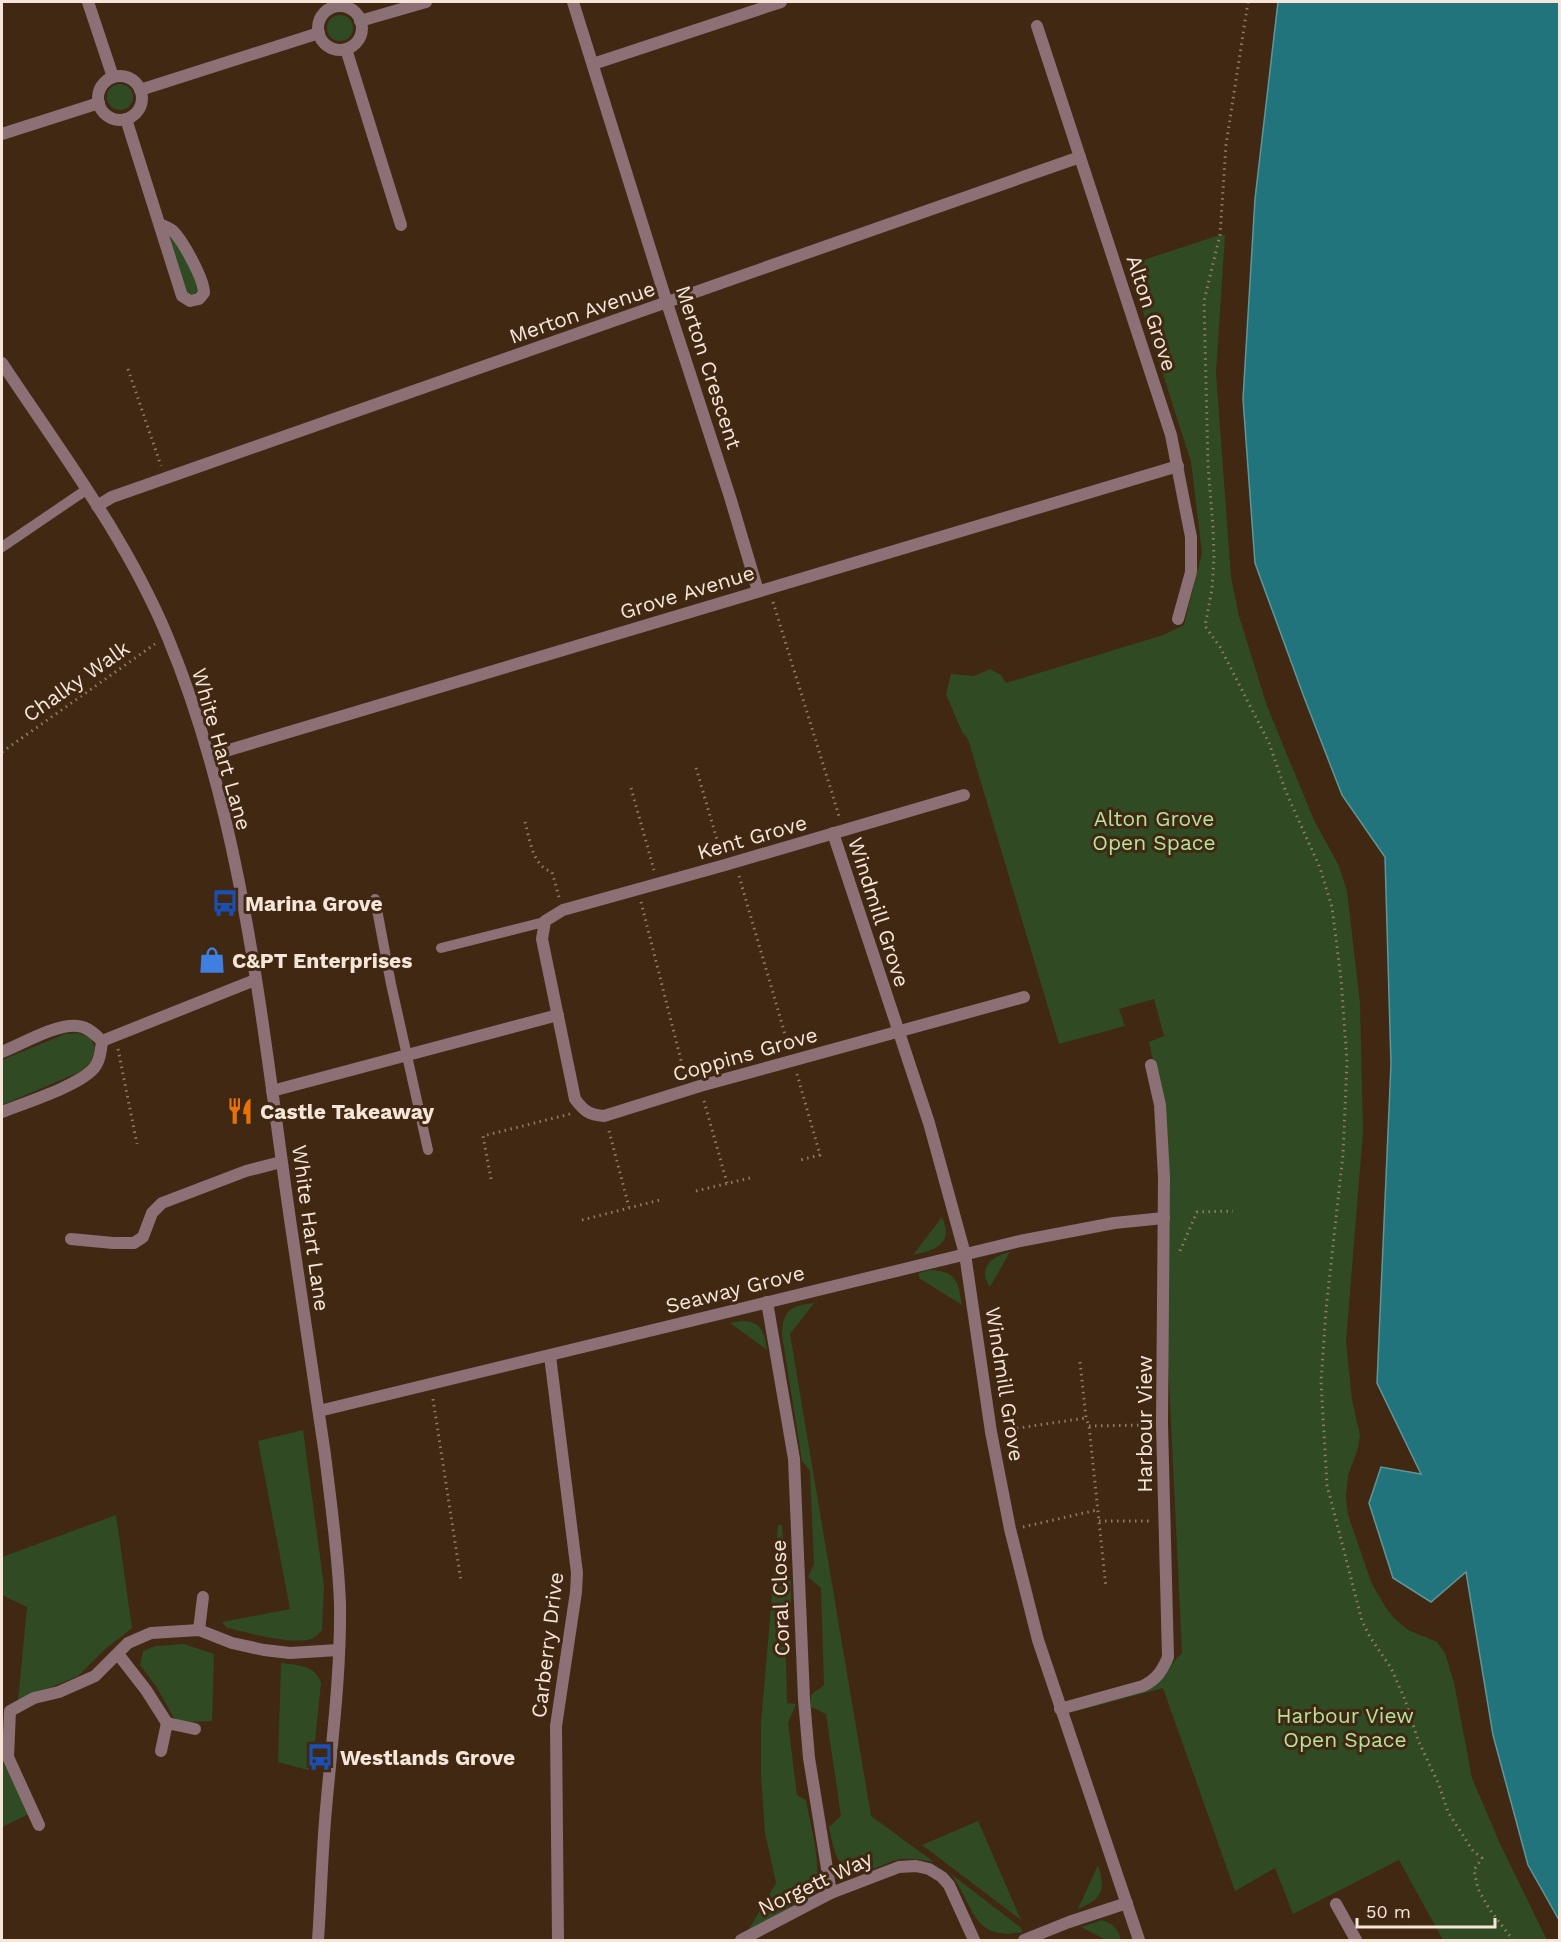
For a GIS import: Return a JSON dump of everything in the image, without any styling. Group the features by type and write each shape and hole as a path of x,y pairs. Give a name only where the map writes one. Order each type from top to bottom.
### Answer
{"street":[{"path":"360,21 426,2"},
{"name":"Merton Crescent","path":"573,2 730,497 764,589"},
{"path":"593,64 781,2"},
{"path":"90,3 113,77"},
{"path":"331,5 354,11 360,21 362,31 359,38 355,44 346,49 334,49 328,46 319,33 319,22 331,5"},
{"name":"Alton Grove","path":"1037,26 1171,435 1191,537 1191,572 1178,619"},
{"path":"140,90 319,33"},
{"path":"346,49 401,225"},
{"path":"123,76 130,79 140,90 140,105 136,112 126,118 110,117 104,113 99,104 100,88 104,82 113,77 123,76"},
{"path":"2,134 99,104"},
{"path":"126,118 182,296 190,301 199,299 204,292 204,284 199,274 173,230 160,224"},
{"name":"Merton Avenue","path":"97,506 112,497 1080,157"},
{"name":"White Hart Lane","path":"2,363 137,570 167,636 190,695 208,756 234,862 272,1091 319,1411 338,1569 340,1608 336,1709 325,1814 318,1941"},
{"name":"Grove Avenue","path":"208,756 1178,466"},
{"name":"Kent Grove","path":"548,919 563,910 730,864 964,795"},
{"name":"Windmill Grove","path":"838,831 897,1031 929,1124 965,1254 991,1431 1010,1529 1035,1629 1060,1709 1140,1941"},
{"path":"548,919 542,939 575,1099 584,1111 604,1116"},
{"path":"102,1041 255,980"},
{"name":"Coppins Grove","path":"604,1116 793,1060 1024,998"},
{"path":"272,1091 558,1016"},
{"path":"2,1052 63,1027 80,1026 94,1033 102,1041"},
{"path":"2,1112 77,1080 94,1068 101,1052 102,1041"},
{"name":"Harbour View","path":"1060,1709 1143,1686 1156,1679 1168,1657 1162,1424 1164,1218 1160,1105 1151,1065"},
{"path":"71,1239 134,1243 143,1237 152,1213 162,1203 246,1171 281,1162"},
{"name":"Seaway Grove","path":"319,1411 1020,1241 1114,1223 1164,1218"},
{"name":"Coral Close","path":"767,1302 794,1460 806,1723 809,1758 831,1893"},
{"name":"Carberry Drive","path":"550,1356 577,1573 556,1726 558,1941"},
{"path":"199,1630 203,1597"},
{"path":"39,1826 8,1757 6,1708 59,1692 95,1676 128,1643 151,1633 199,1630 232,1643 290,1653 338,1650"},
{"path":"118,1654 167,1722 195,1729"},
{"path":"161,1751 167,1722"},
{"name":"Norgett Way","path":"741,1941 831,1893 899,1867 916,1866 929,1869 942,1877 949,1885 974,1941"},
{"path":"1024,1941 1069,1922 1126,1903"},
{"path":"1336,1904 1356,1941"}],"lane":[{"path":"2,547 86,490"},
{"path":"375,899 406,1056 428,1150"},
{"path":"441,948 548,919"}],"path":[{"path":"1248,2 1226,145 1220,235 1204,301 1207,454 1214,558 1212,589 1205,626 1220,647 1269,743 1286,792 1320,868 1332,907 1341,979 1347,1062 1343,1154 1326,1310 1321,1382 1327,1485 1362,1621 1391,1668 1448,1812 1473,1851 1482,1857 1474,1870 1478,1889 1513,1941"},
{"path":"128,369 165,479"},
{"path":"764,589 838,831"},
{"name":"Chalky Walk","path":"2,752 167,636"},
{"path":"5,743 8,747"},
{"path":"696,768 730,864 793,1060 820,1155 800,1160"},
{"path":"631,788 658,884"},
{"path":"525,822 536,860 544,870 552,872 563,910"},
{"path":"637,889 694,1088 727,1183"},
{"path":"115,1036 137,1144"},
{"path":"491,1179 483,1137 584,1111"},
{"path":"604,1116 629,1207"},
{"path":"696,1191 754,1177"},
{"path":"582,1220 660,1200"},
{"path":"1178,1256 1197,1212 1233,1211"},
{"path":"1080,1362 1106,1588"},
{"path":"430,1384 461,1581"},
{"path":"991,1431 1086,1418"},
{"path":"1089,1426 1162,1424"},
{"path":"1010,1529 1097,1510"},
{"path":"1099,1521 1164,1521"}],"green space":[{"path":"340,15 350,18 353,28 350,38 340,41 330,38 327,28 330,18"},
{"path":"120,84 129,88 133,97 129,106 120,110 111,106 107,97 111,88"},
{"path":"169,231 200,282 200,287 193,295 186,293 165,233"},
{"path":"1225,235 1216,373 1231,577 1239,616 1267,706 1314,820 1339,866 1347,891 1360,1003 1363,1131 1346,1342 1352,1400 1360,1435 1348,1476 1346,1497 1348,1515 1372,1584 1386,1608 1408,1630 1437,1642 1445,1653 1454,1683 1472,1778 1501,1846 1547,1940 1443,1940 1399,1860 1293,1914 1275,1868 1235,1891 1163,1688 1073,1712 1160,1676 1182,1653 1154,1065 1149,1042 1164,1036 1154,999 1119,1009 1125,1026 1059,1044 968,739 962,732 946,694 951,674 974,676 990,669 1001,675 1006,683 1163,635 1184,625 1202,553 1191,462 1128,265"},
{"path":"78,1033 91,1038 95,1048 91,1062 80,1072 2,1105 2,1060 65,1034"},
{"path":"942,1217 946,1234 941,1244 929,1251 913,1255"},
{"path":"1010,1252 990,1287 985,1274 988,1264 997,1256"},
{"path":"930,1270 946,1273 955,1279 962,1305 919,1278 919,1273"},
{"path":"814,1303 790,1334 871,1816 934,1862 901,1859 869,1870 856,1872 848,1870 838,1859 829,1827 841,1816 826,1714 811,1707 811,1695 824,1685 821,1588 808,1577 814,1564 810,1471 802,1461 782,1335 784,1320 789,1311"},
{"path":"741,1321 758,1325 765,1338 767,1350 730,1323"},
{"path":"303,1430 324,1586 322,1630 311,1639 292,1640 227,1628 222,1622 290,1609 258,1441"},
{"path":"116,1515 132,1628 104,1650 78,1676 18,1701 27,1607 2,1595 2,1557"},
{"path":"778,1525 782,1525 785,1576 791,1581 791,1612 785,1613 787,1703 796,1704 788,1723 797,1795 806,1800 814,1837 817,1863 816,1888 814,1900 746,1934 776,1883 765,1833 761,1776 761,1723"},
{"path":"184,1644 214,1654 212,1721 184,1722 174,1718 156,1686 140,1665 143,1651 156,1646"},
{"path":"281,1663 310,1669 319,1677 321,1683 312,1771 278,1762"},
{"path":"2,1759 29,1814 2,1827"},
{"path":"978,1821 1021,1920 922,1845"},
{"path":"1098,1865 1102,1881 1100,1893 1093,1901 1078,1909"},
{"path":"951,1874 1020,1927 1023,1932 1006,1934 983,1926"},
{"path":"1102,1920 1115,1927 1121,1940 1106,1940 1081,1927"}],"water":[{"path":"1278,2 1559,2 1559,1920 1528,1865 1493,1735 1466,1572 1431,1602 1393,1578 1369,1503 1381,1467 1421,1474 1377,1383 1391,1064 1385,857 1342,795 1255,563 1243,399 1255,199"}],"place":[{"name":"Marina Grove","path":"225,903"},
{"name":"C&PT Enterprises","path":"212,960"},
{"name":"Castle Takeaway","path":"240,1111"},
{"name":"Westlands Grove","path":"320,1757"}],"park label":[{"name":"Alton Grove Open Space","path":"1154,830"},
{"name":"Harbour View Open Space","path":"1345,1727"}]}
